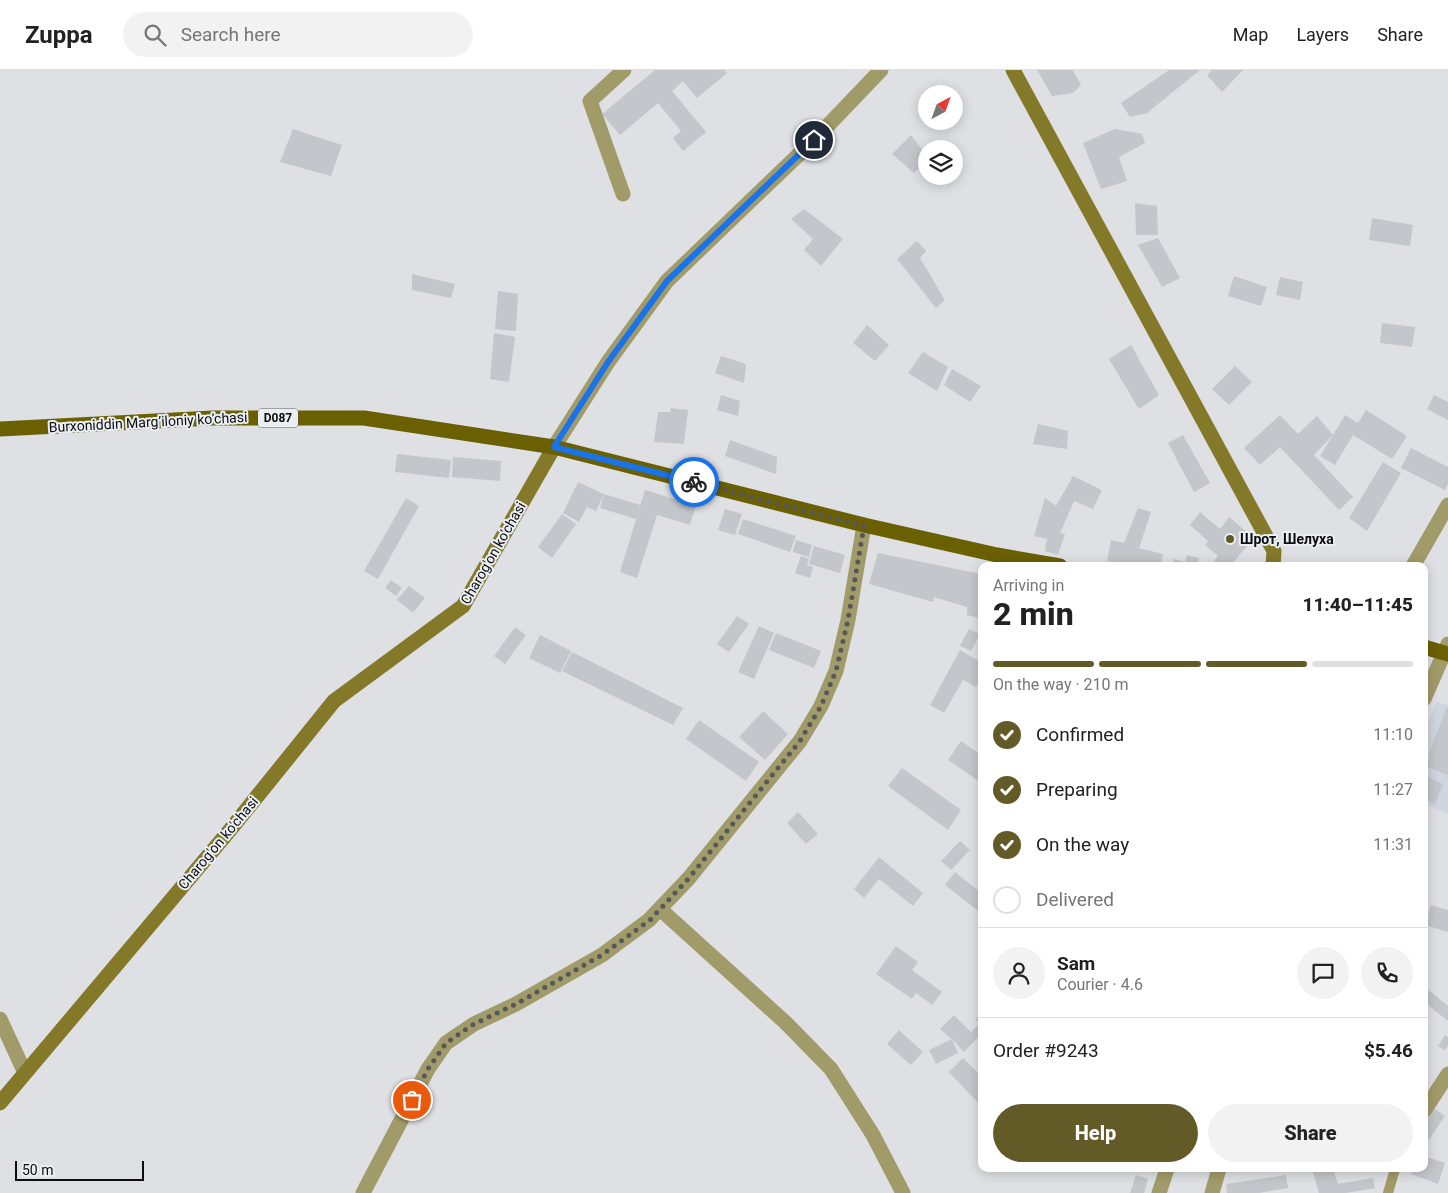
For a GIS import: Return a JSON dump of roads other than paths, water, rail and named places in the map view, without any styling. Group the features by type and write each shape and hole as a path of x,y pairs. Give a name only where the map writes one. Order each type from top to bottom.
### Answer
{"main road":[{"name":"Burxoniddin Marg’iloniy ko’chasi","path":"0,428 214,418 364,418 554,447 864,526 1037,562"},
{"path":"1428,648 1447,650"}],"street":[{"path":"624,70 590,101 624,194"},
{"name":"Charog'on ko'chasi","path":"0,1103 230,830 334,701 462,606 554,447 608,362 667,281 814,140 881,70"},
{"path":"1013,70 1274,551 1273,562"},
{"path":"1415,562 1448,505"},
{"path":"363,1193 428,1069 446,1043 474,1024 516,1004 602,955 650,920 689,878 800,741 821,706 836,671 848,620 864,526"},
{"path":"1428,690 1447,650"},
{"path":"660,909 786,1023 831,1069 873,1135 903,1193"},
{"path":"0,1019 25,1073"},
{"path":"1428,1104 1448,1074"},
{"path":"1159,1193 1166,1172"},
{"path":"1212,1193 1218,1172"}],"lane":[{"path":"1388,1193 1394,1172"}],"place":[{"name":"Шрот, Шелуха","path":"1230,539"}]}
